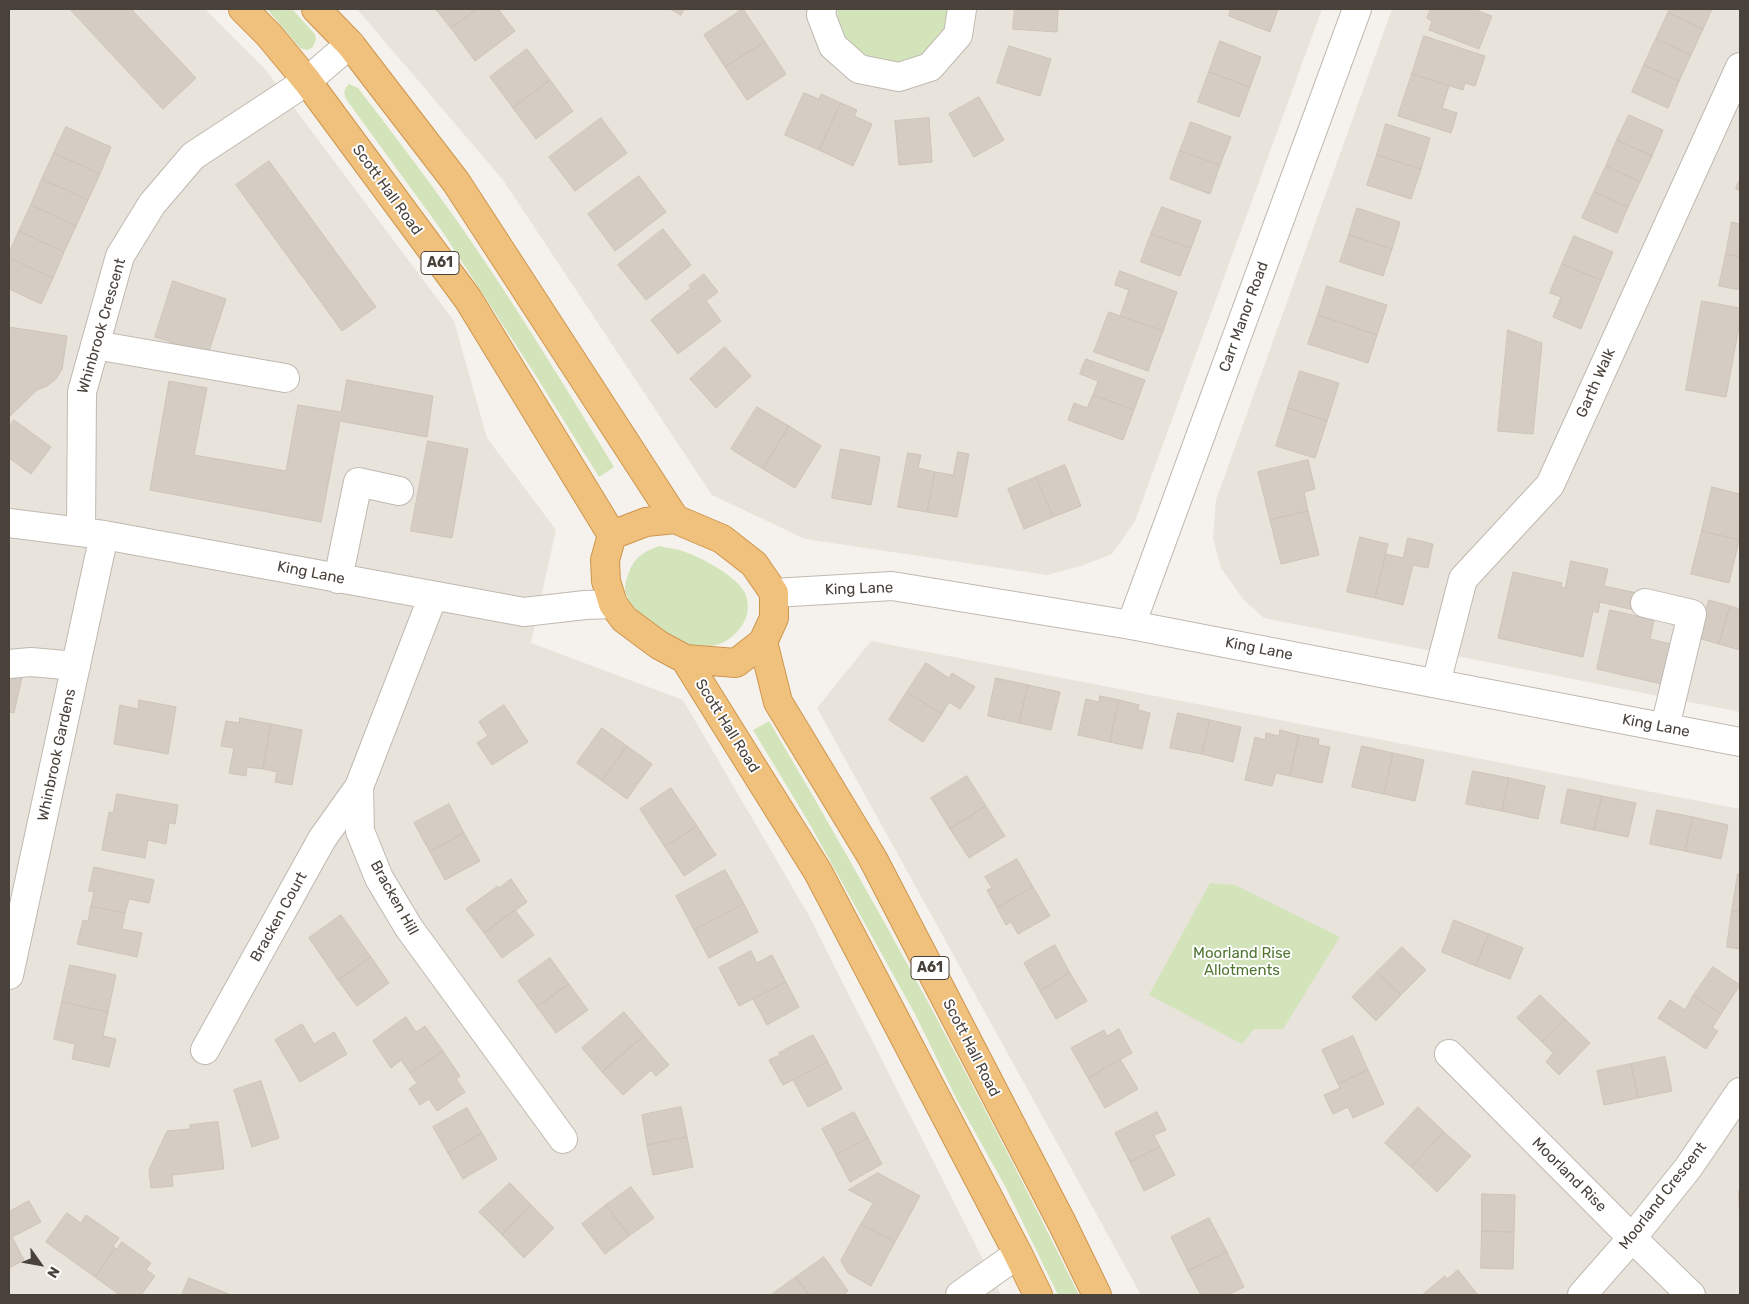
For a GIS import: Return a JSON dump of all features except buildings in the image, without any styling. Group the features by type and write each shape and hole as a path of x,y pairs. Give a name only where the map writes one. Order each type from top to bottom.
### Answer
{"highway":[{"name":"Scott Hall Road","path":"243,9 269,35 306,81 468,299 612,535"},
{"path":"316,9 350,44 456,182 675,519"},
{"path":"675,519 722,539 754,564 774,593 774,618 763,642 736,663 685,659 639,632 624,619 613,604 606,581 605,560 612,535 646,522 675,519"},
{"name":"Scott Hall Road","path":"763,642 778,702 873,858 1062,1223 1097,1295"},
{"name":"Scott Hall Road","path":"685,659 818,872 1038,1295"}],"street":[{"path":"822,9 821,15 833,46 859,69 898,77 930,67 958,35 962,9"},
{"name":"Carr Manor Road","path":"1131,625 1357,9"},
{"name":"Whinbrook Crescent","path":"92,533 82,392 120,256 152,204 193,156 306,81 350,44"},
{"name":"Garth Walk","path":"1436,683 1463,579 1550,485 1740,67"},
{"path":"95,345 284,378"},
{"path":"338,578 358,482 399,491"},
{"name":"King Lane","path":"9,523 92,533 524,612 585,605 613,604"},
{"name":"Whinbrook Gardens","path":"9,975 76,666 92,533"},
{"name":"King Lane","path":"774,593 892,586 1131,625 1740,742"},
{"name":"Bracken Hill","path":"433,596 359,787 360,831 380,878 409,928 563,1139"},
{"path":"1645,603 1692,614 1664,727"},
{"path":"9,664 31,662 76,666"},
{"name":"Bracken Court","path":"205,1050 322,839 359,787"},
{"name":"Moorland Rise","path":"1449,1054 1691,1295"},
{"name":"Moorland Crescent","path":"1582,1295 1632,1238 1688,1168 1740,1092"},
{"path":"960,1295 1018,1254"}],"shaded area":[{"path":"9,9 205,9 265,69 454,321 487,438 556,530 531,643 683,700 808,914 1001,1295 9,1295"},
{"path":"357,9 1322,9 1135,521 1112,554 1081,566 1047,575 805,539 712,495 503,180"},
{"path":"1392,9 1740,9 1740,712 1264,618 1243,599 1221,568 1213,538 1216,500"},
{"path":"871,641 1740,809 1740,1295 1141,1295 817,708"}],"green space":[{"path":"267,9 292,9 315,34 316,40 312,48 307,50 300,48"},
{"path":"837,9 949,9 942,32 929,48 912,58 892,62 873,58 856,48 843,32"},
{"path":"349,84 358,88 431,185 497,279 537,341 614,467 599,477 442,231 346,99 344,91"},
{"path":"660,546 698,557 726,574 741,587 748,604 746,619 736,633 725,642 701,647 689,645 651,624 630,602 625,588 631,567 641,555"},
{"path":"769,721 851,862 930,1005 1006,1149 1079,1295 1058,1295 1005,1186 957,1100 915,1014 809,823 753,730"},
{"name":"Moorland Rise Allotments","path":"1210,883 1235,885 1340,937 1283,1029 1254,1029 1242,1044 1149,995"}]}
